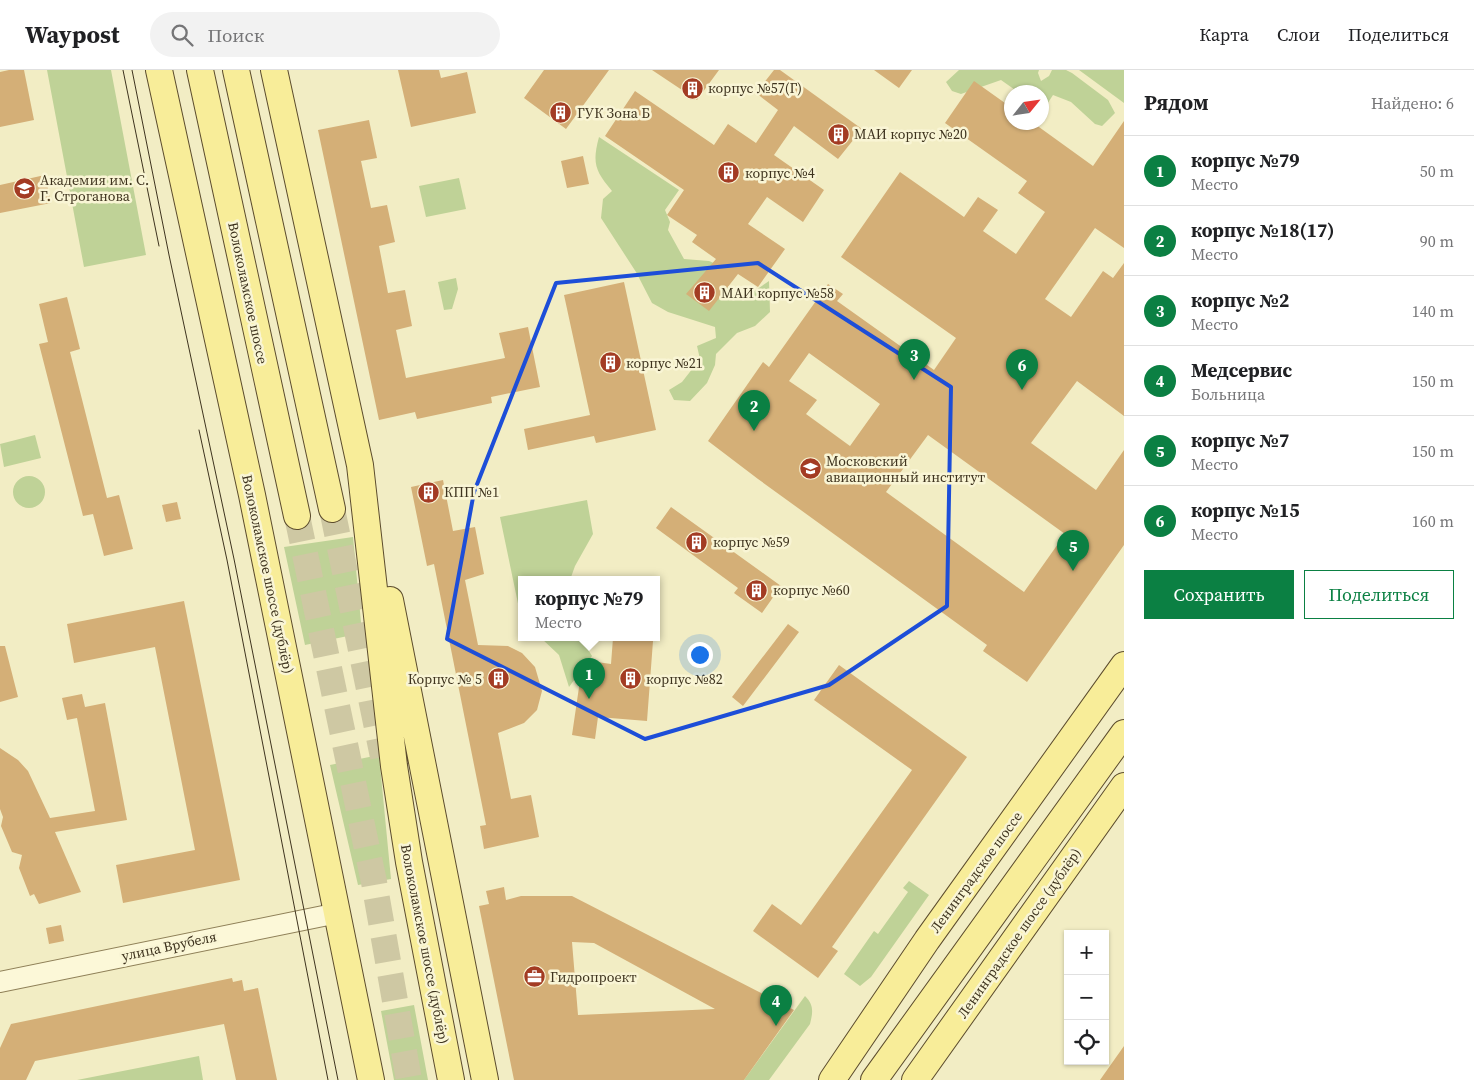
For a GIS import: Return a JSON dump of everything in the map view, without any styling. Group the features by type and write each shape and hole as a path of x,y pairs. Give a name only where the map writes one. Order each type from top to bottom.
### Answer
{"main road":[{"name":"Волоколамское шоссе (дублёр)","path":"159,70 250,486 371,1080"},
{"name":"Волоколамское шоссе","path":"200,70 297,516"},
{"path":"236,70 332,508"},
{"name":"Волоколамское шоссе (дублёр)","path":"274,70 360,465 394,766 409,862 451,1080"},
{"path":"360,465 404,666 485,1080"},
{"name":"Ленинградское шоссе","path":"832,1080 928,940 1124,665"},
{"path":"874,1080 1124,732"},
{"name":"Ленинградское шоссе (дублёр)","path":"920,1073 1124,786"},
{"path":"920,1073 1003,903"},
{"path":"814,1080 928,940"}],"street":[{"name":"улица Врубеля","path":"0,982 338,913"}],"highlighted area":[{"path":"758,263 951,387 947,606 829,685 645,739 447,639 474,492 556,283"}],"green space":[{"path":"47,70 111,70 146,255 84,267"},
{"path":"959,70 1039,70 1038,73 1041,81 1049,76 1052,70 1066,70 1108,100 1115,113 1102,126 1095,124 1071,102 1053,95 1049,101 1049,85 1008,85 1001,80 961,94 952,91 946,82"},
{"path":"1079,70 1124,70 1124,103"},
{"path":"599,137 679,190 665,210 670,222 668,230 684,259 709,261 723,267 731,298 747,296 769,281 770,312 755,326 737,333 716,354 715,365 707,383 690,401 674,400 669,390 682,382 700,359 697,346 716,338 715,327 668,312 652,303 636,272 601,218 603,199 612,191 596,166"},
{"path":"459,178 466,209 426,217 419,186"},
{"path":"456,278 458,289 452,309 444,310 438,282"},
{"path":"35,435 41,458 4,467 0,444"},
{"path":"29,476 40,481 45,492 40,503 29,508 18,503 13,492 18,481"},
{"path":"587,500 593,534 571,576 518,576 518,604 500,517"},
{"path":"353,537 362,633 305,645 284,547"},
{"path":"544,641 583,641 592,656 569,687 559,655"},
{"path":"379,755 391,879 358,885 330,765"},
{"path":"909,881 929,895 871,977 860,986 844,974 874,931 878,934 908,892 903,888"},
{"path":"805,996 810,1002 812,1009 810,1024 769,1080 744,1080"},
{"path":"414,1005 428,1080 394,1080 381,1011"},
{"path":"199,1056 203,1080 77,1080"}],"building":[{"path":"24,70 34,120 0,127 0,72"},
{"path":"398,70 439,70 441,78 467,72 476,113 411,127"},
{"name":"ГУК Зона Б","path":"544,70 609,70 566,129 524,98"},
{"name":"корпус №57(Г)","path":"652,70 719,70 697,100"},
{"name":"корпус №4","path":"774,70 780,70 862,129 838,159 794,126 774,155 824,190 803,222 767,197 748,224 785,249 758,287 738,274 709,311 686,294 716,259 692,242 697,235 667,215 684,190 605,136 635,91 714,145 728,124 756,143 778,110 756,93"},
{"path":"874,70 912,70 899,88"},
{"path":"974,81 1004,102 1004,130 1043,130 1093,166 1124,121 1124,248 1095,228 1045,299 1071,317 1103,271 1113,278 1124,263 1124,416 1077,381 1031,443 1096,490 1124,450 1124,545 1027,682 983,651 987,645 708,441 763,362 769,367 828,284 843,294 837,301 934,370 956,338 841,257 900,172 964,217 978,197 998,210 983,231 1016,254 1045,212 1018,193 1027,181 945,123","holes":["809,353 880,404 850,446 806,414 817,400 789,381","928,435 1065,534 1024,592 886,492"]},
{"path":"369,120 377,158 361,161 371,208 387,205 395,242 379,246 388,293 405,290 412,326 396,330 406,378 505,358 499,333 528,327 540,387 491,397 492,403 417,419 415,412 379,420 318,130"},
{"path":"583,156 589,184 567,188 561,161"},
{"path":"45,175 51,203 0,213 0,185"},
{"name":"корпус №21","path":"624,282 656,430 596,443 594,436 528,450 524,429 590,415 564,295"},
{"path":"67,297 80,349 70,352 107,498 119,495 133,549 104,556 93,514 83,516 39,344 48,342 39,304"},
{"name":"Корпус № 5","path":"443,480 453,531 475,527 484,574 465,580 478,645 508,646 522,653 535,667 542,691 537,710 524,723 498,733 511,799 531,795 539,837 484,849 480,826 486,825 434,564 427,566 411,487"},
{"path":"177,502 181,519 166,522 162,505"},
{"path":"671,507 781,586 762,613 734,593 738,588 656,528"},
{"path":"184,601 240,880 123,903 116,865 195,850 155,647 74,663 67,624"},
{"path":"788,624 799,632 743,706 732,697"},
{"path":"613,641 653,641 647,721 598,717 595,739 572,735 583,660 611,664"},
{"path":"0,646 5,646 18,697 0,702"},
{"path":"839,665 967,757 832,947 838,951 818,978 753,931 772,904 801,925 912,770 814,700"},
{"path":"82,694 85,707 105,703 127,820 55,832 81,892 39,904 34,894 30,896 19,868 22,855 12,852 1,826 3,817 0,809 0,748 18,760 28,771 50,818 95,811 77,718 67,720 62,698"},
{"name":"Гидропроект","path":"504,887 506,900 521,896 572,896 794,1010 744,1080 514,1080 479,906 489,904 486,891","holes":["572,942 594,943 715,1009 578,1015"]},
{"path":"61,925 64,941 49,944 46,928"},
{"path":"232,978 233,982 242,980 244,991 258,988 277,1080 236,1080 224,1024 35,1061 26,1080 0,1080 0,1048 11,1024"},
{"path":"1124,1046 1124,1080 1100,1080"}],"tunnel":[{"path":"332,509 383,757"},
{"path":"297,516 374,882 409,1080"}],"tram line":[{"path":"123,70 159,246"},
{"path":"132,70 169,255 234,559 338,1080"},
{"path":"199,430 227,560 328,1080"}],"place":[{"name":"корпус №57(Г)","path":"692,88"},
{"name":"ГУК Зона Б","path":"561,113"},
{"name":"МАИ корпус №20","path":"838,134"},
{"name":"корпус №4","path":"729,173"},
{"name":"Академия им. С. Г. Строганова","path":"24,188"},
{"name":"МАИ корпус №58","path":"705,293"},
{"name":"корпус №21","path":"610,363"},
{"name":"корпус №2","path":"914,380"},
{"name":"корпус №15","path":"1022,390"},
{"name":"корпус №18(17)","path":"754,431"},
{"name":"Московский авиационный институт","path":"810,469"},
{"name":"КПП №1","path":"428,492"},
{"name":"корпус №59","path":"697,542"},
{"name":"корпус №7","path":"1073,571"},
{"name":"корпус №60","path":"757,590"},
{"name":"Корпус № 5","path":"498,679"},
{"name":"корпус №82","path":"630,679"},
{"name":"корпус №79","path":"589,699"},
{"name":"Гидропроект","path":"534,977"},
{"name":"Медсервис","path":"776,1026"}]}
